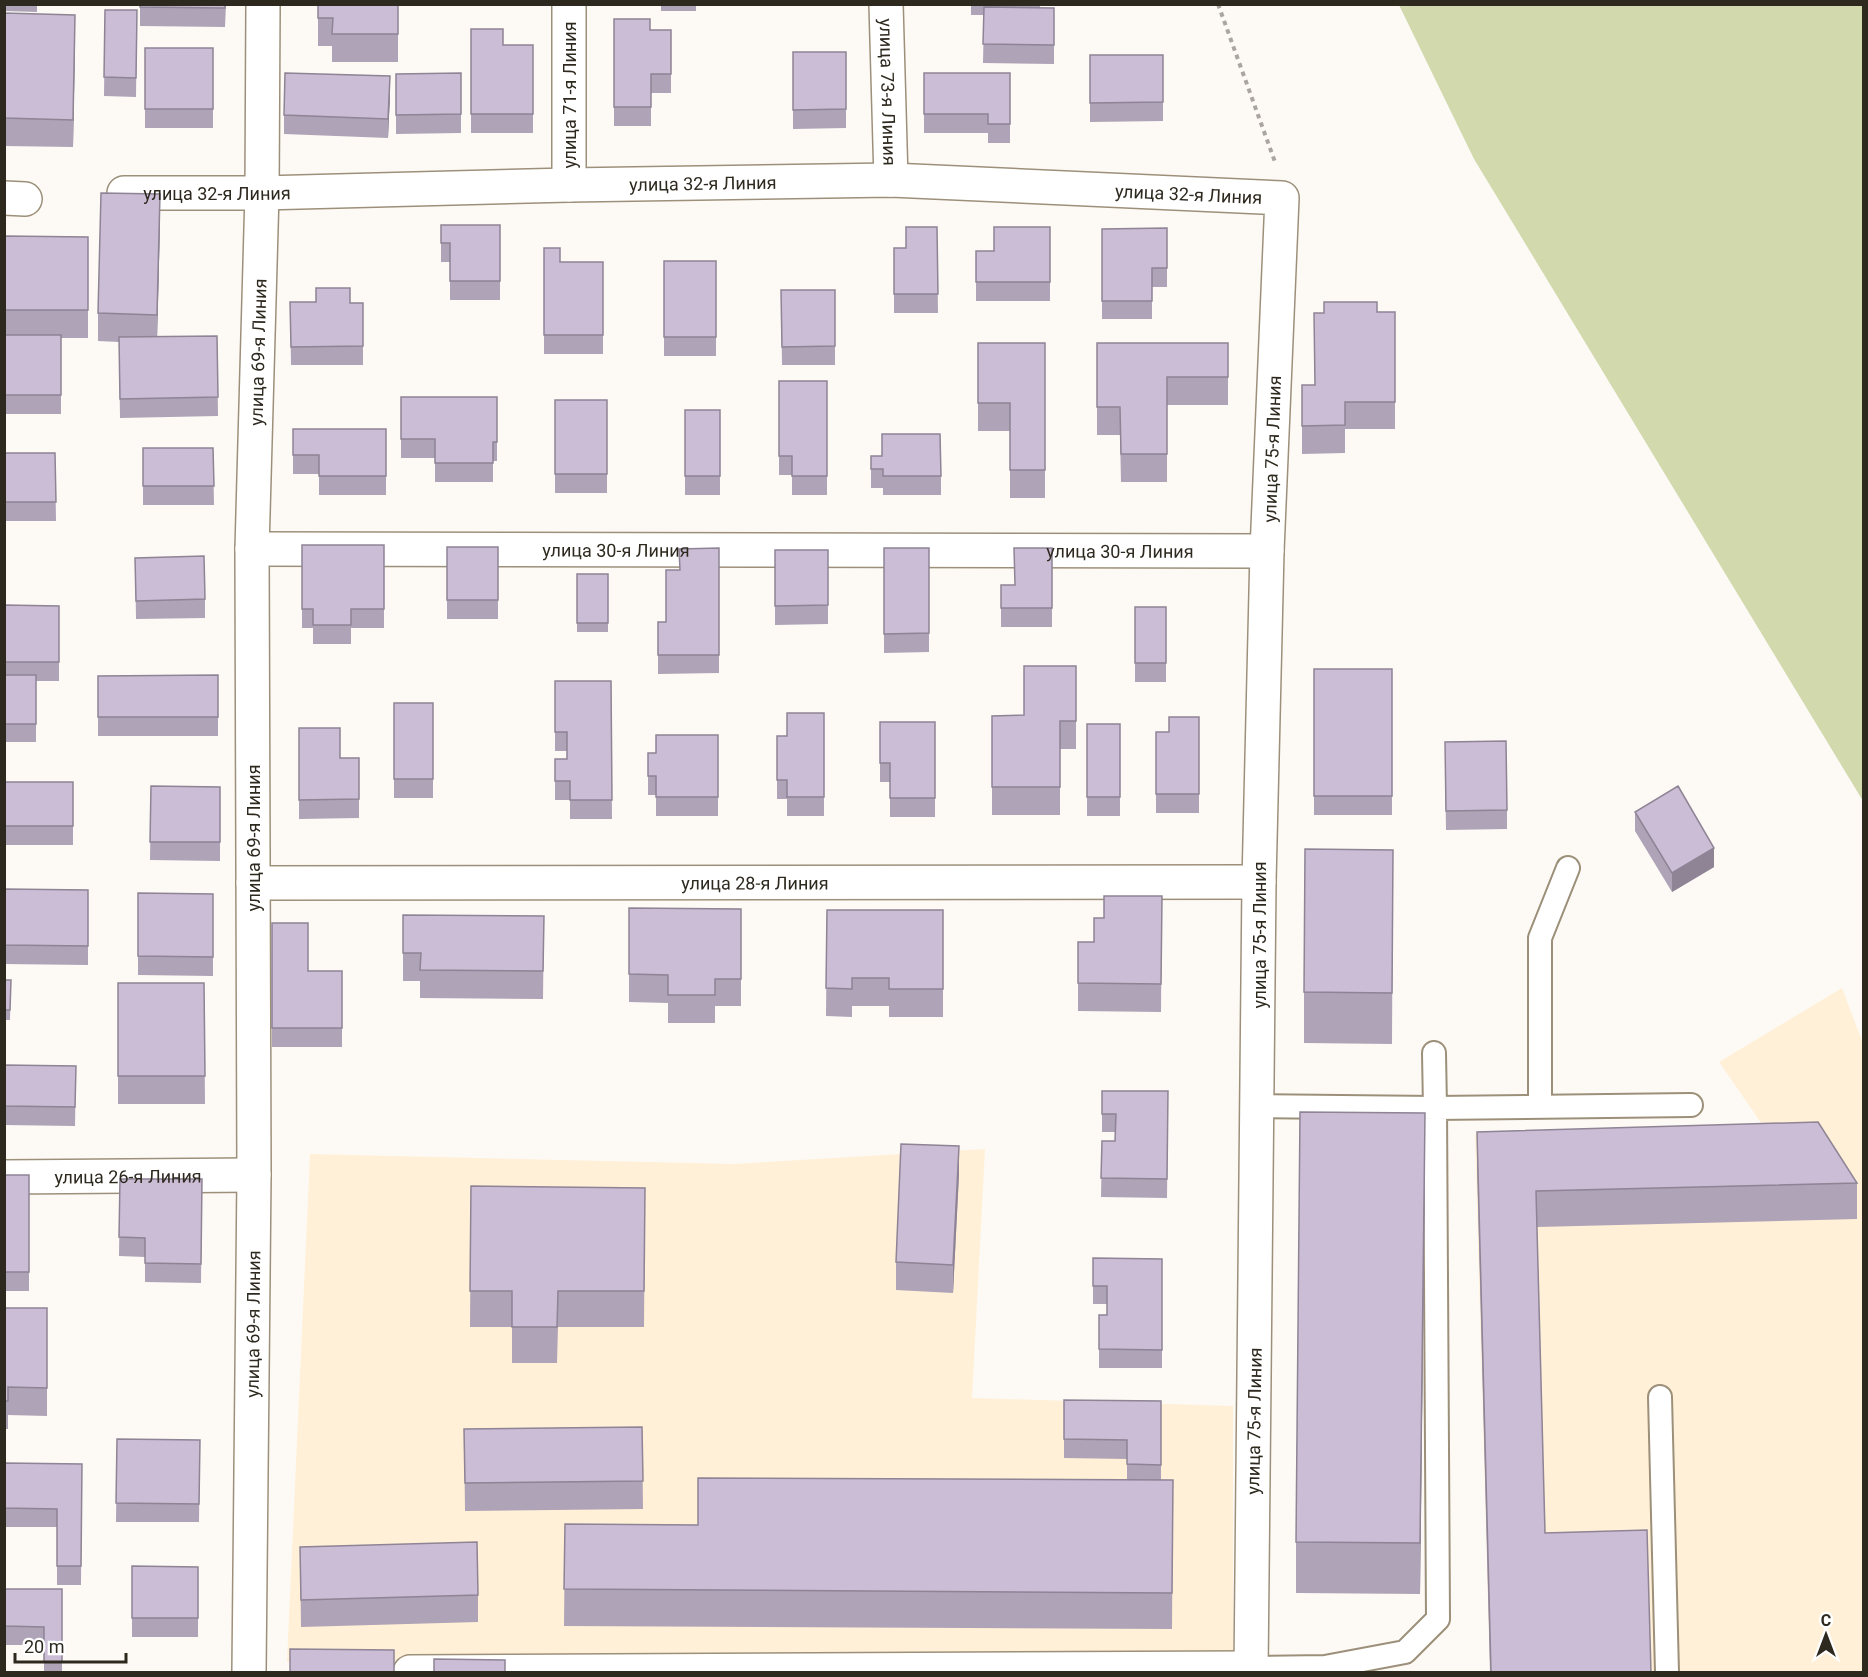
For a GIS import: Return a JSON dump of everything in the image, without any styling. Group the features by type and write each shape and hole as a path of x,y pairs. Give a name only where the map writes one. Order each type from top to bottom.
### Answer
{"street":[{"name":"улица 69-я Линия","path":"249,1672 254,1175 252,549 262,193 263,4"},
{"name":"улица 71-я Линия","path":"569,4 569,185"},
{"name":"улица 73-я Линия","path":"886,4 891,180"},
{"name":"улица 32-я Линия","path":"124,193 262,193 891,180 1282,198"},
{"name":"улица 75-я Линия","path":"1251,1670 1259,882 1267,551 1282,198"},
{"name":"улица 30-я Линия","path":"252,549 1267,551"},
{"name":"улица 28-я Линия","path":"253,883 1259,882"},
{"name":"улица 26-я Линия","path":"4,1177 254,1175"},
{"path":"410,1672 1251,1670"}],"lane":[{"path":"1540,1106 1540,938 1568,868"},
{"path":"1251,1670 1325,1667 1405,1652 1438,1619 1434,1053"},
{"path":"1258,1106 1435,1108 1691,1104"},
{"path":"1660,1397 1667,1672"}],"path":[{"path":"1218,4 1276,164 1282,198"}],"shaded area":[{"path":"1842,988 1864,1046 1863,1672 1490,1672 1475,1134 1764,1127 1719,1062"},
{"path":"985,1149 972,1398 1233,1406 1233,1654 287,1662 310,1154 734,1164"}],"green space":[{"path":"1399,5 1863,5 1863,801 1474,159"}],"building":[{"path":"140,4 225,4 225,8 140,7"},
{"path":"318,4 398,4 398,34 332,34 333,18 318,18"},
{"path":"984,7 1054,8 1054,45 983,44"},
{"path":"105,10 137,10 136,78 104,77"},
{"path":"4,13 75,15 73,120 4,118"},
{"path":"614,19 650,19 650,30 671,30 671,74 651,74 651,107 614,107"},
{"path":"471,29 503,29 503,45 533,45 533,114 471,114"},
{"path":"145,48 213,48 213,109 145,109"},
{"path":"793,52 846,52 846,109 793,110"},
{"path":"1090,55 1163,55 1163,102 1090,103"},
{"path":"285,73 390,76 388,119 284,115"},
{"path":"461,73 461,114 396,115 396,74"},
{"path":"924,73 1010,73 1010,124 988,124 988,114 924,114"},
{"path":"101,193 160,194 157,315 98,313"},
{"path":"441,225 500,225 500,281 450,281 450,243 441,243"},
{"path":"906,227 937,227 938,294 894,294 894,248 906,248"},
{"path":"994,227 1050,227 1050,282 976,282 976,251 994,251"},
{"path":"1167,228 1167,268 1152,268 1152,301 1102,301 1102,229"},
{"path":"4,236 88,237 88,310 4,310"},
{"path":"544,248 560,248 560,262 603,262 603,335 544,335"},
{"path":"664,261 716,261 716,337 664,337"},
{"path":"316,288 350,288 350,303 363,303 363,346 291,347 290,302 316,302"},
{"path":"781,290 835,290 835,346 782,347"},
{"path":"1324,302 1377,302 1377,312 1395,312 1395,402 1345,402 1345,425 1302,426 1302,385 1315,385 1314,313 1324,313"},
{"path":"4,335 61,335 61,395 4,395"},
{"path":"217,336 218,397 120,399 119,337"},
{"path":"978,343 1045,343 1045,470 1010,470 1010,403 978,403"},
{"path":"1097,343 1228,343 1228,377 1167,377 1167,454 1121,454 1120,407 1097,407"},
{"path":"779,381 827,381 827,476 792,476 792,456 779,456"},
{"path":"401,397 497,397 497,442 493,442 493,463 435,463 435,439 401,439"},
{"path":"555,400 607,400 607,474 555,474"},
{"path":"685,410 720,410 720,476 685,476"},
{"path":"293,429 386,429 386,476 319,476 319,455 293,455"},
{"path":"882,434 940,434 941,476 883,476 883,469 871,469 871,456 882,456"},
{"path":"143,448 213,448 214,486 143,486"},
{"path":"4,453 55,453 56,502 4,502"},
{"path":"302,545 384,545 384,609 351,609 351,625 313,625 313,609 302,609"},
{"path":"447,547 498,547 498,600 447,600"},
{"path":"719,548 719,655 658,655 658,622 666,622 666,570 680,570 679,549"},
{"path":"884,548 929,548 929,633 884,634"},
{"path":"1014,548 1052,548 1052,608 1001,608 1001,585 1015,585"},
{"path":"775,550 828,550 828,605 775,606"},
{"path":"204,556 205,599 136,601 135,558"},
{"path":"577,574 608,574 608,623 577,623"},
{"path":"4,605 59,606 59,662 4,662"},
{"path":"1135,607 1166,607 1166,663 1135,663"},
{"path":"1024,666 1076,666 1076,721 1060,721 1060,787 992,787 992,716 1024,715"},
{"path":"1314,669 1392,669 1392,796 1314,796"},
{"path":"4,675 36,675 36,724 4,724"},
{"path":"218,675 218,717 98,717 98,676"},
{"path":"555,681 611,681 612,800 570,800 570,781 555,781 555,759 567,759 567,732 555,732"},
{"path":"394,703 433,703 433,779 394,779"},
{"path":"787,713 824,713 824,797 787,797 787,780 777,780 777,736 787,736"},
{"path":"1169,717 1199,717 1199,794 1156,794 1156,732 1169,732"},
{"path":"880,722 935,722 935,798 890,798 890,763 880,763"},
{"path":"1087,724 1120,724 1120,797 1087,797"},
{"path":"299,728 340,728 340,758 359,758 359,799 299,800"},
{"path":"656,735 718,735 718,797 656,797 656,776 648,776 648,753 656,753"},
{"path":"1506,741 1507,810 1446,811 1445,742"},
{"path":"4,782 73,782 73,826 4,826"},
{"path":"151,786 220,787 220,842 150,842"},
{"path":"1678,786 1714,848 1672,873 1635,812"},
{"path":"1305,849 1393,850 1392,993 1304,992"},
{"path":"4,889 88,890 88,946 4,945"},
{"path":"138,893 213,894 213,957 138,956"},
{"path":"1104,896 1162,896 1161,984 1078,983 1078,942 1094,942 1094,918 1104,918"},
{"path":"629,908 741,909 741,979 715,979 715,995 668,995 668,975 629,974"},
{"path":"827,910 943,910 943,989 889,989 889,978 852,978 852,989 826,988"},
{"path":"403,915 544,916 543,971 420,970 421,953 403,953"},
{"path":"272,923 308,923 308,971 342,971 342,1028 272,1028"},
{"path":"4,980 11,980 10,1010 4,1010"},
{"path":"118,983 204,983 205,1076 118,1076"},
{"path":"4,1065 76,1066 75,1107 4,1106"},
{"path":"1102,1091 1168,1091 1167,1179 1101,1178 1102,1141 1115,1141 1116,1114 1102,1114"},
{"path":"1300,1112 1425,1113 1420,1543 1296,1542"},
{"path":"1818,1122 1857,1183 1536,1191 1545,1533 1647,1530 1651,1672 1491,1672 1477,1132"},
{"path":"901,1144 959,1146 953,1265 896,1262"},
{"path":"4,1175 29,1175 29,1272 4,1272"},
{"path":"120,1179 202,1179 201,1264 145,1263 145,1238 119,1237"},
{"path":"471,1186 645,1188 644,1291 558,1291 557,1327 512,1327 512,1291 470,1291"},
{"path":"1093,1258 1162,1259 1162,1350 1099,1349 1099,1315 1107,1315 1107,1286 1093,1286"},
{"path":"4,1308 47,1308 47,1388 8,1387 8,1401 4,1401"},
{"path":"1064,1400 1161,1401 1161,1465 1127,1464 1127,1440 1064,1439"},
{"path":"642,1427 643,1481 465,1483 464,1429"},
{"path":"117,1439 200,1440 199,1504 116,1503"},
{"path":"4,1463 82,1464 81,1566 57,1566 57,1509 4,1508"},
{"path":"698,1478 1173,1480 1172,1593 564,1589 565,1524 698,1525"},
{"path":"477,1542 478,1595 301,1600 300,1547"},
{"path":"132,1566 198,1567 198,1618 132,1618"},
{"path":"4,1589 62,1589 62,1662 44,1662 44,1627 4,1626"},
{"path":"290,1649 394,1650 394,1672 290,1672"},
{"path":"434,1659 505,1660 505,1672 434,1672"}]}
